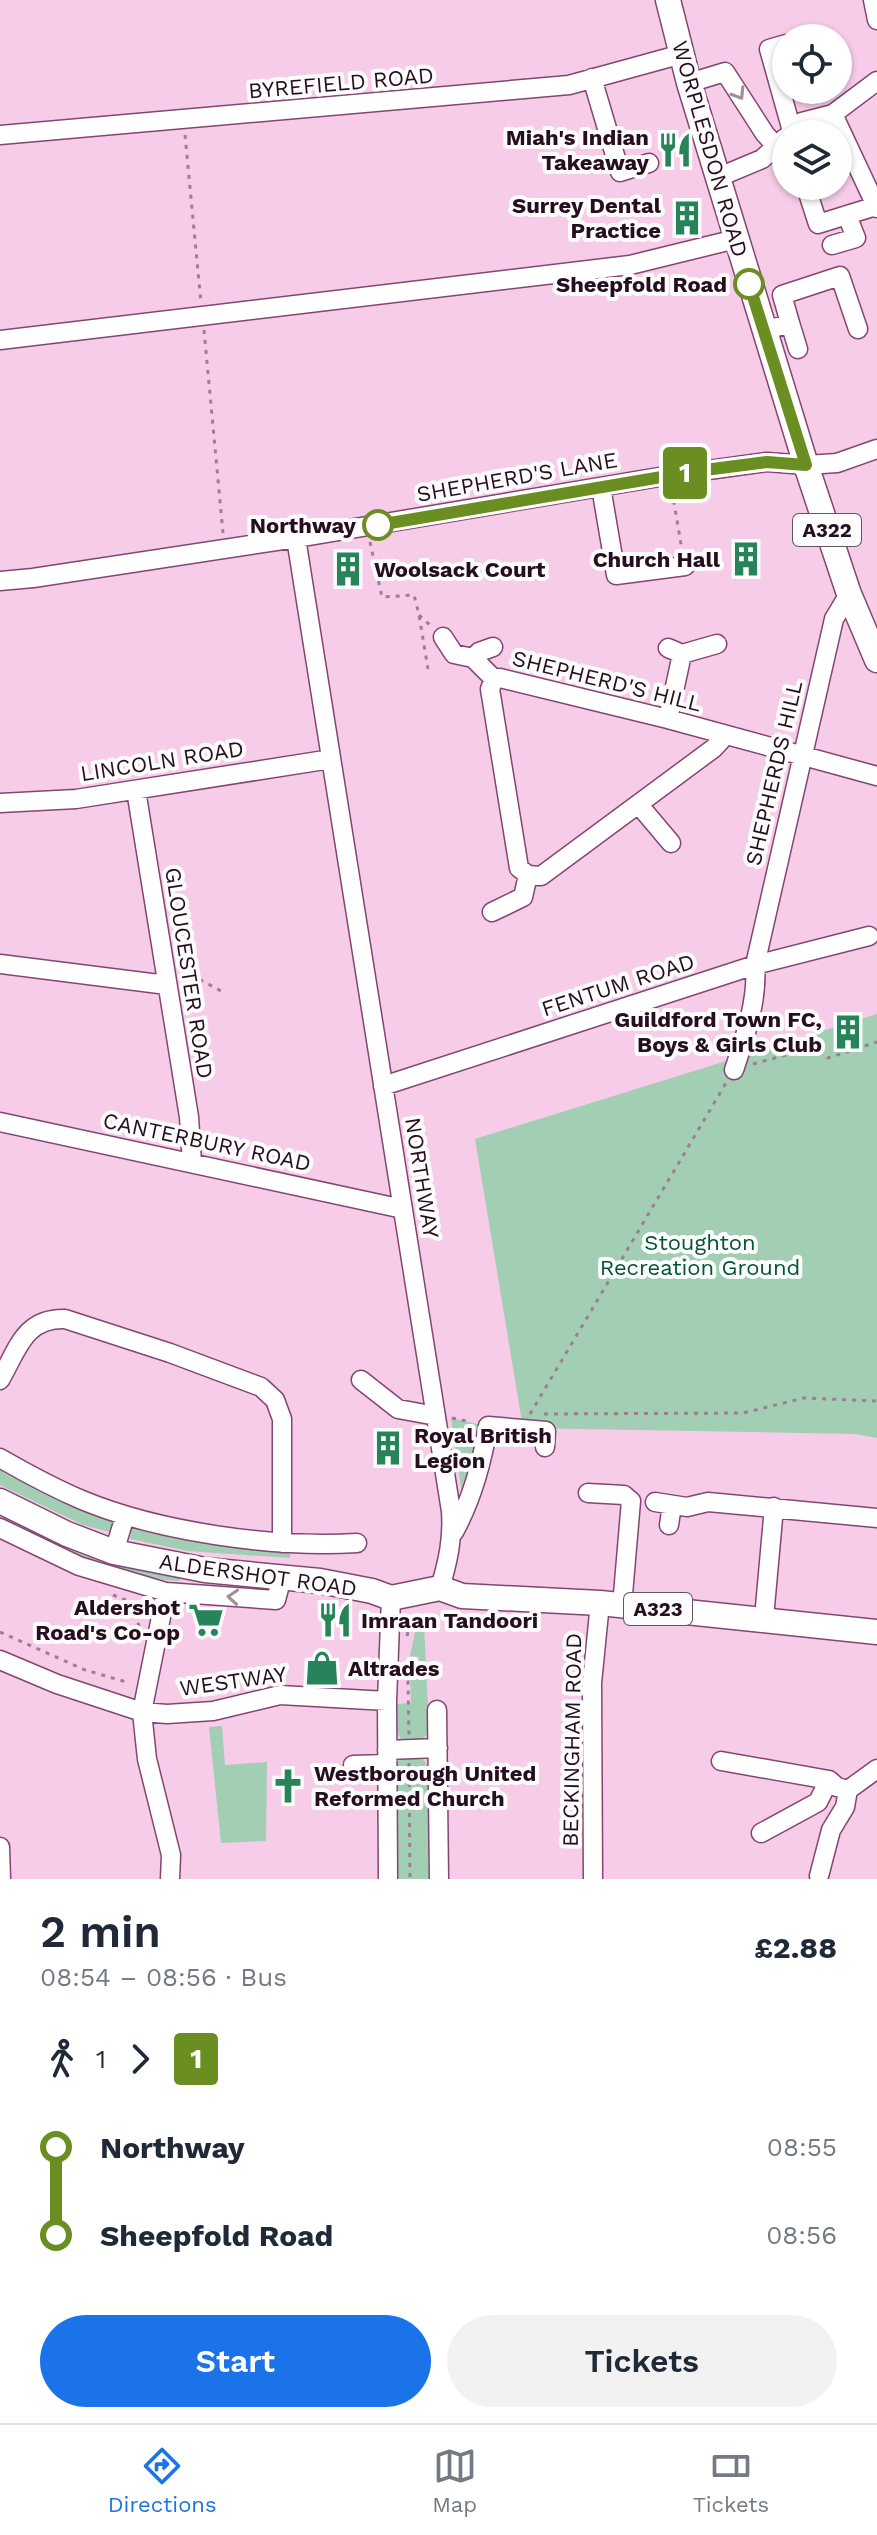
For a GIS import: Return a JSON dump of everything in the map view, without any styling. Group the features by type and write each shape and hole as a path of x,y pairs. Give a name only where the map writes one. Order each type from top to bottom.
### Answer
{"main road":[{"name":"WORPLESDON ROAD","path":"668,0 689,83 806,465 849,594 877,660"},
{"name":"ALDERSHOT ROAD","path":"0,1501 67,1534 114,1552 205,1570 362,1589 391,1598 440,1588 462,1596 611,1604 877,1632"}],"street":[{"path":"873,0 877,20"},
{"name":"BYREFIELD ROAD","path":"0,135 569,85 682,54"},
{"path":"689,83 725,72 765,134 772,135"},
{"path":"592,78 620,172 649,163"},
{"path":"810,120 833,114 877,81"},
{"path":"810,200 818,224 876,207 868,168 833,114"},
{"path":"719,177 762,159 772,150"},
{"path":"832,245 856,238 847,215"},
{"path":"0,340 630,265 736,239"},
{"path":"798,349 782,295 840,276 858,329"},
{"path":"764,331 790,323"},
{"name":"SHEPHERD'S LANE","path":"0,581 367,527 669,475 767,462 806,465 837,463 877,449"},
{"path":"601,487 616,575 685,566"},
{"name":"NORTHWAY","path":"296,538 453,1534 440,1588"},
{"name":"SHEPHERDS HILL","path":"734,1070 752,1005 755,965 834,619 849,594"},
{"path":"443,637 454,654 473,658 494,679"},
{"path":"668,719 675,651 717,644"},
{"path":"473,658 493,647"},
{"name":"SHEPHERD'S HILL","path":"725,736 714,748 541,876 528,875 519,868 490,689 494,679 668,719 877,776"},
{"name":"LINCOLN ROAD","path":"0,803 76,799 331,759"},
{"name":"GLOUCESTER ROAD","path":"136,790 189,1117 192,1163"},
{"path":"639,805 671,843"},
{"path":"492,912 523,897 528,875"},
{"name":"FENTUM ROAD","path":"383,1086 755,965 869,936"},
{"path":"0,964 167,985"},
{"name":"CANTERBURY ROAD","path":"1,1125 403,1209"},
{"path":"0,1380 31,1327 48,1318 65,1319 170,1353 261,1387 275,1400 282,1419 282,1543"},
{"path":"361,1380 398,1409 436,1416"},
{"path":"453,1534 466,1510 484,1452 488,1426 546,1431 545,1447"},
{"name":"ALDERSHOT ROAD","path":"0,1458 80,1499 125,1516 236,1538 282,1543 348,1543"},
{"name":"BECKINGHAM ROAD","path":"588,1493 624,1495 631,1501 592,1683 593,1879"},
{"path":"669,1525 663,1504 687,1507 708,1502 877,1518"},
{"path":"764,1618 774,1507"},
{"path":"114,1552 125,1516"},
{"name":"ALDERSHOT ROAD","path":"0,1528 79,1566 166,1592 276,1600 282,1577"},
{"path":"166,1592 142,1712 147,1759 171,1855 170,1879"},
{"path":"388,1879 387,1701 391,1598"},
{"name":"WESTWAY","path":"0,1660 57,1684 142,1712 213,1711 280,1695 387,1701"},
{"path":"437,1710 439,1879"},
{"path":"353,1765 438,1748"},
{"path":"721,1761 829,1780 837,1787 848,1790"},
{"path":"819,1876 831,1830 845,1807 848,1790 877,1769"},
{"path":"761,1833 818,1802 829,1780"},
{"path":"0,1847 1,1879"}],"path":[{"path":"184,121 222,549"},
{"path":"669,475 685,566"},
{"path":"367,527 382,597 414,595 428,669"},
{"path":"161,958 223,992"},
{"path":"530,1414 734,1070 815,1047 828,1058 877,1042"},
{"path":"520,1414 743,1413 804,1398 877,1401"},
{"path":"436,1416 488,1426"},
{"path":"0,1632 85,1670 139,1685"},
{"path":"312,1796 387,1796"}],"green space":[{"name":"Stoughton Recreation Ground","path":"877,1014 877,1438 855,1434 523,1428 475,1139"},
{"path":"451,1418 482,1425 463,1501"},
{"path":"0,1463 114,1519 110,1532 83,1525 0,1485"},
{"path":"0,1508 158,1567 180,1578 180,1581 156,1579 110,1568 65,1551 0,1521"},
{"path":"132,1521 290,1550 290,1558 188,1551 130,1539"},
{"path":"417,1623 424,1624 429,1731 419,1741 404,1743 395,1730 396,1704 411,1703 410,1671 419,1671 419,1657 410,1656"},
{"path":"222,1726 225,1765 267,1762 266,1841 221,1843 209,1727"},
{"path":"416,1755 428,1767 430,1879 396,1879 395,1767 399,1760"}],"bus line":[{"name":"1","path":"378,525 697,471 767,462 806,465 749,284"}],"place":[{"name":"Miah's Indian Takeaway","path":"675,150"},
{"name":"Surrey Dental Practice","path":"687,218"},
{"name":"Sheepfold Road","path":"749,284"},
{"name":"Northway","path":"378,525"},
{"name":"Church Hall","path":"746,559"},
{"name":"Woolsack Court","path":"348,569"},
{"name":"Guildford Town FC, Boys & Girls Club","path":"848,1032"},
{"name":"Royal British Legion","path":"388,1448"},
{"name":"Aldershot Road's Co-op","path":"206,1620"},
{"name":"Imraan Tandoori","path":"335,1620"},
{"name":"Altrades","path":"322,1668"},
{"name":"Westborough United Reformed Church","path":"288,1786"}]}
